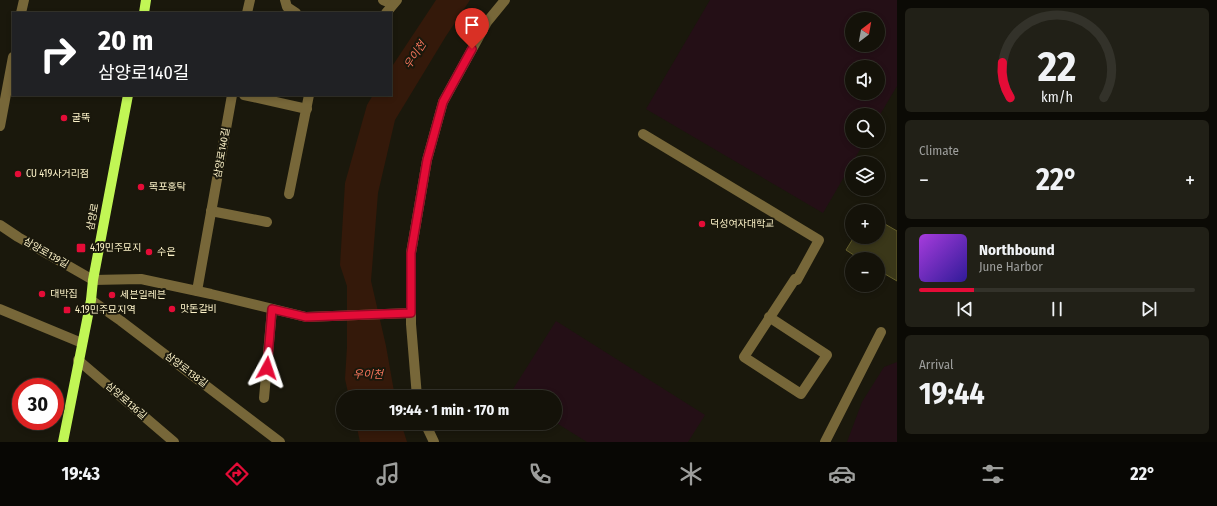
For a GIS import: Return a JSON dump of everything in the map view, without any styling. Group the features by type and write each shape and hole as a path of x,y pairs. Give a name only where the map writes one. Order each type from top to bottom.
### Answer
{"main road":[{"path":"144,12 146,0"},
{"name":"삼양로","path":"64,442 128,96"}],"street":[{"path":"21,12 24,0"},
{"path":"247,12 250,0"},
{"path":"285,0 287,7 294,12"},
{"path":"416,390 411,313 411,253 427,160 443,102 486,22 505,0"},
{"path":"386,12 391,1"},
{"path":"0,126 12,62"},
{"name":"삼양로140길","path":"196,291 232,96"},
{"path":"248,96 306,109"},
{"path":"289,194 309,96"},
{"path":"643,134 819,240 796,280 769,317 744,357 801,394 827,355 769,317"},
{"path":"211,211 267,222"},
{"name":"삼양로139길","path":"0,225 93,280"},
{"path":"93,280 141,279 306,317 411,313"},
{"name":"삼양로138길","path":"91,300 280,442"},
{"path":"0,309 82,343"},
{"path":"264,398 272,309"},
{"path":"825,442 881,332"},
{"name":"삼양로136길","path":"78,360 174,442"},
{"path":"428,430 434,442"}],"shaded area":[{"path":"710,0 897,0 897,86 884,108 845,108 845,148 861,148 856,156 845,156 845,175 823,213 646,109"},
{"path":"556,321 705,415 688,442 587,442 562,426 562,390 513,390"},
{"path":"897,362 897,442 847,442 862,402 884,367"}],"water":[{"name":"우이천","path":"436,0 470,0 446,36 395,120 378,193 371,281 386,346 394,390 347,390 345,379 347,347 347,286 340,265 345,183 367,105 372,96 392,96 392,66"},
{"path":"357,430 403,430 407,442 360,442"}],"building":[{"path":"885,224 897,231 897,281 885,274 885,252 849,252 846,250 850,244 885,244"}],"place":[{"name":"굴뚝","path":"64,118"},
{"name":"CU 419사거리점","path":"18,174"},
{"name":"목포홍탁","path":"141,187"},
{"name":"덕성여자대학교","path":"702,224"},
{"name":"4.19민주묘지","path":"81,248"},
{"name":"수은","path":"149,252"},
{"name":"대박집","path":"42,294"},
{"name":"세븐일레븐","path":"112,295"},
{"name":"맛돈갈비","path":"172,309"},
{"name":"4.19민주묘지역","path":"67,310"}],"route":[{"path":"267,368 272,309 306,317 411,313 411,253 427,160 443,102 472,49"}]}
